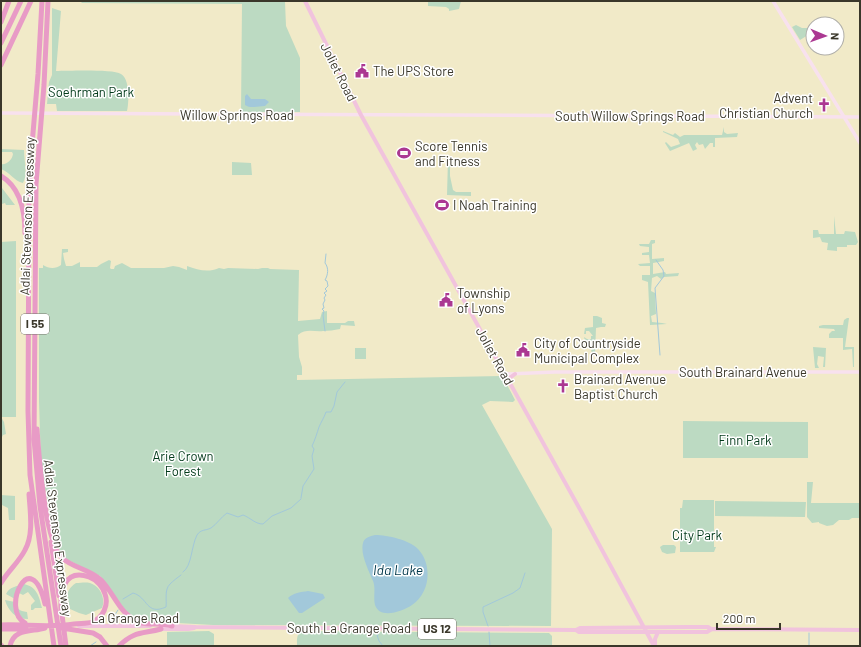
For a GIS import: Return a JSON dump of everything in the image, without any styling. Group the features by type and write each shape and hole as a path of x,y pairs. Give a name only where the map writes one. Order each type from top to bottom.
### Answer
{"highway":[{"path":"1,22 9,1"},
{"path":"1,43 21,1"},
{"path":"1,65 31,1"},
{"name":"Adlai Stevenson Expressway","path":"42,1 29,195 28,411 30,475 53,646"},
{"name":"Adlai Stevenson Expressway","path":"48,1 44,85 36,184 34,439 40,506 61,646"},
{"path":"1,176 15,189 23,209 25,220 26,276 28,291"},
{"path":"35,413 46,511 66,646"},
{"path":"1,583 25,550 29,540 30,475"},
{"path":"46,511 54,544 58,553 64,560 98,577 123,612 133,619 143,623 172,626"},
{"path":"1,625 74,627 92,622 102,615 107,600 101,586 95,580 87,576 77,576 69,579 63,586 61,594 61,611"},
{"path":"19,579 29,580 38,586 41,590 50,620"},
{"path":"10,618 37,627"},
{"path":"1,629 37,627"},
{"path":"10,646 13,639 21,632 37,627"},
{"path":"74,627 100,636 107,646"},
{"path":"119,646 128,637 143,632 161,629"}],"main road":[{"name":"Joliet Road","path":"305,1 361,115 490,349 506,374 654,646"},
{"path":"509,381 511,377 516,374"},
{"name":"La Grange Road","path":"74,627 172,626 217,628"},
{"name":"La Grange Road","path":"74,627 161,629 188,629 196,627"},
{"name":"South La Grange Road","path":"217,628 576,630 579,632 708,627 711,629 860,630"},
{"name":"South La Grange Road","path":"645,630 658,632 707,632 711,629"},
{"path":"654,646 658,632"}],"street":[{"path":"773,1 860,143"},
{"name":"Willow Springs Road","path":"1,113 472,116"},
{"name":"South Willow Springs Road","path":"472,116 860,117"},
{"name":"South Brainard Avenue","path":"506,374 553,372 860,372"}],"green space":[{"path":"83,1 287,1 285,2 286,26 300,58 300,112 241,112 242,4 81,3"},
{"path":"428,1 461,1 459,9 449,11 446,7 428,6"},
{"name":"Soehrman Park","path":"52,8 61,11 56,71 109,71 121,74 126,81 127,86 127,111 57,111 56,104 47,104 49,82 52,75"},
{"path":"796,25 805,28 805,37 800,40 792,27"},
{"path":"724,127 724,132 727,134 738,133 737,137 715,138 715,147 713,147 713,143 710,143 705,149 703,144 699,145 697,142 695,145 697,149 693,151 689,143 670,151 665,143 666,142 671,147 680,144 678,139 663,132 673,135 675,133 680,137 684,135 722,135"},
{"path":"1,149 24,150 26,172 23,183 1,169 1,164 9,162 13,154 12,152 1,152"},
{"path":"448,159 450,159 450,176 453,190 456,192 471,192 471,196 447,195"},
{"path":"232,162 251,163 252,175 232,175"},
{"path":"2,188 15,205 6,205 5,203 2,204"},
{"path":"834,216 836,234 844,234 845,231 855,232 858,242 856,245 837,247 837,251 827,250 828,243 822,242 820,237 813,238 813,230 818,230 819,234 834,234"},
{"path":"651,240 655,240 655,243 652,244 652,259 664,258 664,261 653,263 653,274 665,272 666,274 679,273 678,276 664,277 661,279 657,276 652,278 651,291 655,293 656,314 651,316 652,322 667,324 650,325 648,282 642,280 642,275 650,275 650,266 640,266 638,264 650,263 649,255 642,255 642,253 649,252 649,247 640,246 639,244 649,244"},
{"path":"16,241 16,417 1,417 1,242"},
{"name":"Arie Crown Forest","path":"62,249 68,249 68,252 63,253 66,266 72,266 80,262 80,267 97,267 109,260 111,261 111,269 114,269 115,266 122,263 131,268 164,268 173,266 187,270 187,266 207,271 219,268 268,268 299,270 298,321 320,319 322,312 327,311 327,323 345,323 348,321 354,321 355,326 341,325 340,329 307,331 298,335 302,375 297,375 297,380 503,377 515,400 513,402 490,401 482,405 552,529 551,626 213,625 142,621 129,615 100,576 68,560 63,556 54,540 41,465 39,401 39,268 43,268 43,265 52,268 61,265"},
{"path":"593,316 602,318 602,323 606,324 605,327 596,328 595,355 591,351 594,346 594,341 585,341 584,337 591,339 591,336 593,336 589,331 586,331 586,334 584,334 585,328 593,327"},
{"path":"849,318 845,347 854,347 854,367 852,349 843,350 843,338 829,338 829,334 832,331 835,331 834,329 819,328 819,326 823,325 843,325 844,320"},
{"path":"813,347 826,348 825,367 823,367 824,357 818,356 817,364 819,368 815,368"},
{"path":"355,348 366,348 366,359 355,359"},
{"path":"1,417 4,422 6,434 3,435 1,439"},
{"name":"Finn Park","path":"683,421 808,422 808,458 683,458"},
{"path":"807,482 813,482 811,503 860,503 860,518 839,520 833,525 827,526 819,522 812,523 807,517"},
{"path":"1,495 15,496 15,520 9,520 8,508 2,505"},
{"name":"City Park","path":"683,500 714,500 714,547 716,547 714,552 680,552 680,508 682,508"},
{"path":"715,501 806,502 805,517 715,516"},
{"path":"663,545 674,545 676,547 675,553 667,554 662,552 660,547"},
{"path":"76,583 90,583 97,587 103,596 102,608 86,615 70,609 68,592"},
{"path":"24,584 35,590 42,608 35,608 31,610 31,605 35,601 28,592 23,595 19,593 15,599 6,594 11,588"},
{"path":"5,600 15,602 19,609 27,612 28,619 20,618 13,614 8,608"},
{"path":"209,631 214,634 214,646 167,646 167,632"},
{"path":"303,631 549,633 552,636 552,646 297,646 298,635"}],"water":[{"path":"247,94 251,99 265,99 269,102 265,106 247,106 245,105 245,96"},
{"name":"Ida Lake","path":"375,535 392,537 409,543 418,549 426,563 427,578 423,593 412,605 398,612 382,612 378,610 375,605 374,584 365,562 362,547 365,540"},
{"path":"308,591 323,594 325,598 302,613 299,613 288,598 300,592"}],"waterway":[{"path":"325,331 324,311 322,309 324,308 323,304 326,295 324,293 327,291 325,289 328,286 327,281 325,280 328,272 325,263 326,254"},
{"path":"656,260 663,270 664,276 655,288 660,355"},
{"path":"301,498 303,486 314,469 312,456 314,449 312,446 319,427 326,412 331,412 337,392 345,382"},
{"path":"183,572 190,561 197,535 202,531 211,528 227,513 238,517 243,515 263,524 272,516 291,508 301,499"},
{"path":"488,626 483,612 483,607 513,593 520,588 525,573"},
{"path":"123,599 133,593 142,598 151,608 159,609 166,607 166,592 168,586 181,575"},
{"path":"111,621 118,610"},
{"path":"489,632 490,646"},
{"path":"809,633 809,646"},
{"path":"378,635 379,641 383,646"},
{"path":"90,646 96,642"}],"place":[{"name":"The UPS Store","path":"362,71"},
{"name":"Advent Christian Church","path":"824,105"},
{"name":"Score Tennis and Fitness","path":"404,153"},
{"name":"I Noah Training","path":"442,205"},
{"name":"Township of Lyons","path":"446,300"},
{"name":"City of Countryside Municipal Complex","path":"523,350"},
{"name":"Brainard Avenue Baptist Church","path":"563,386"}]}
